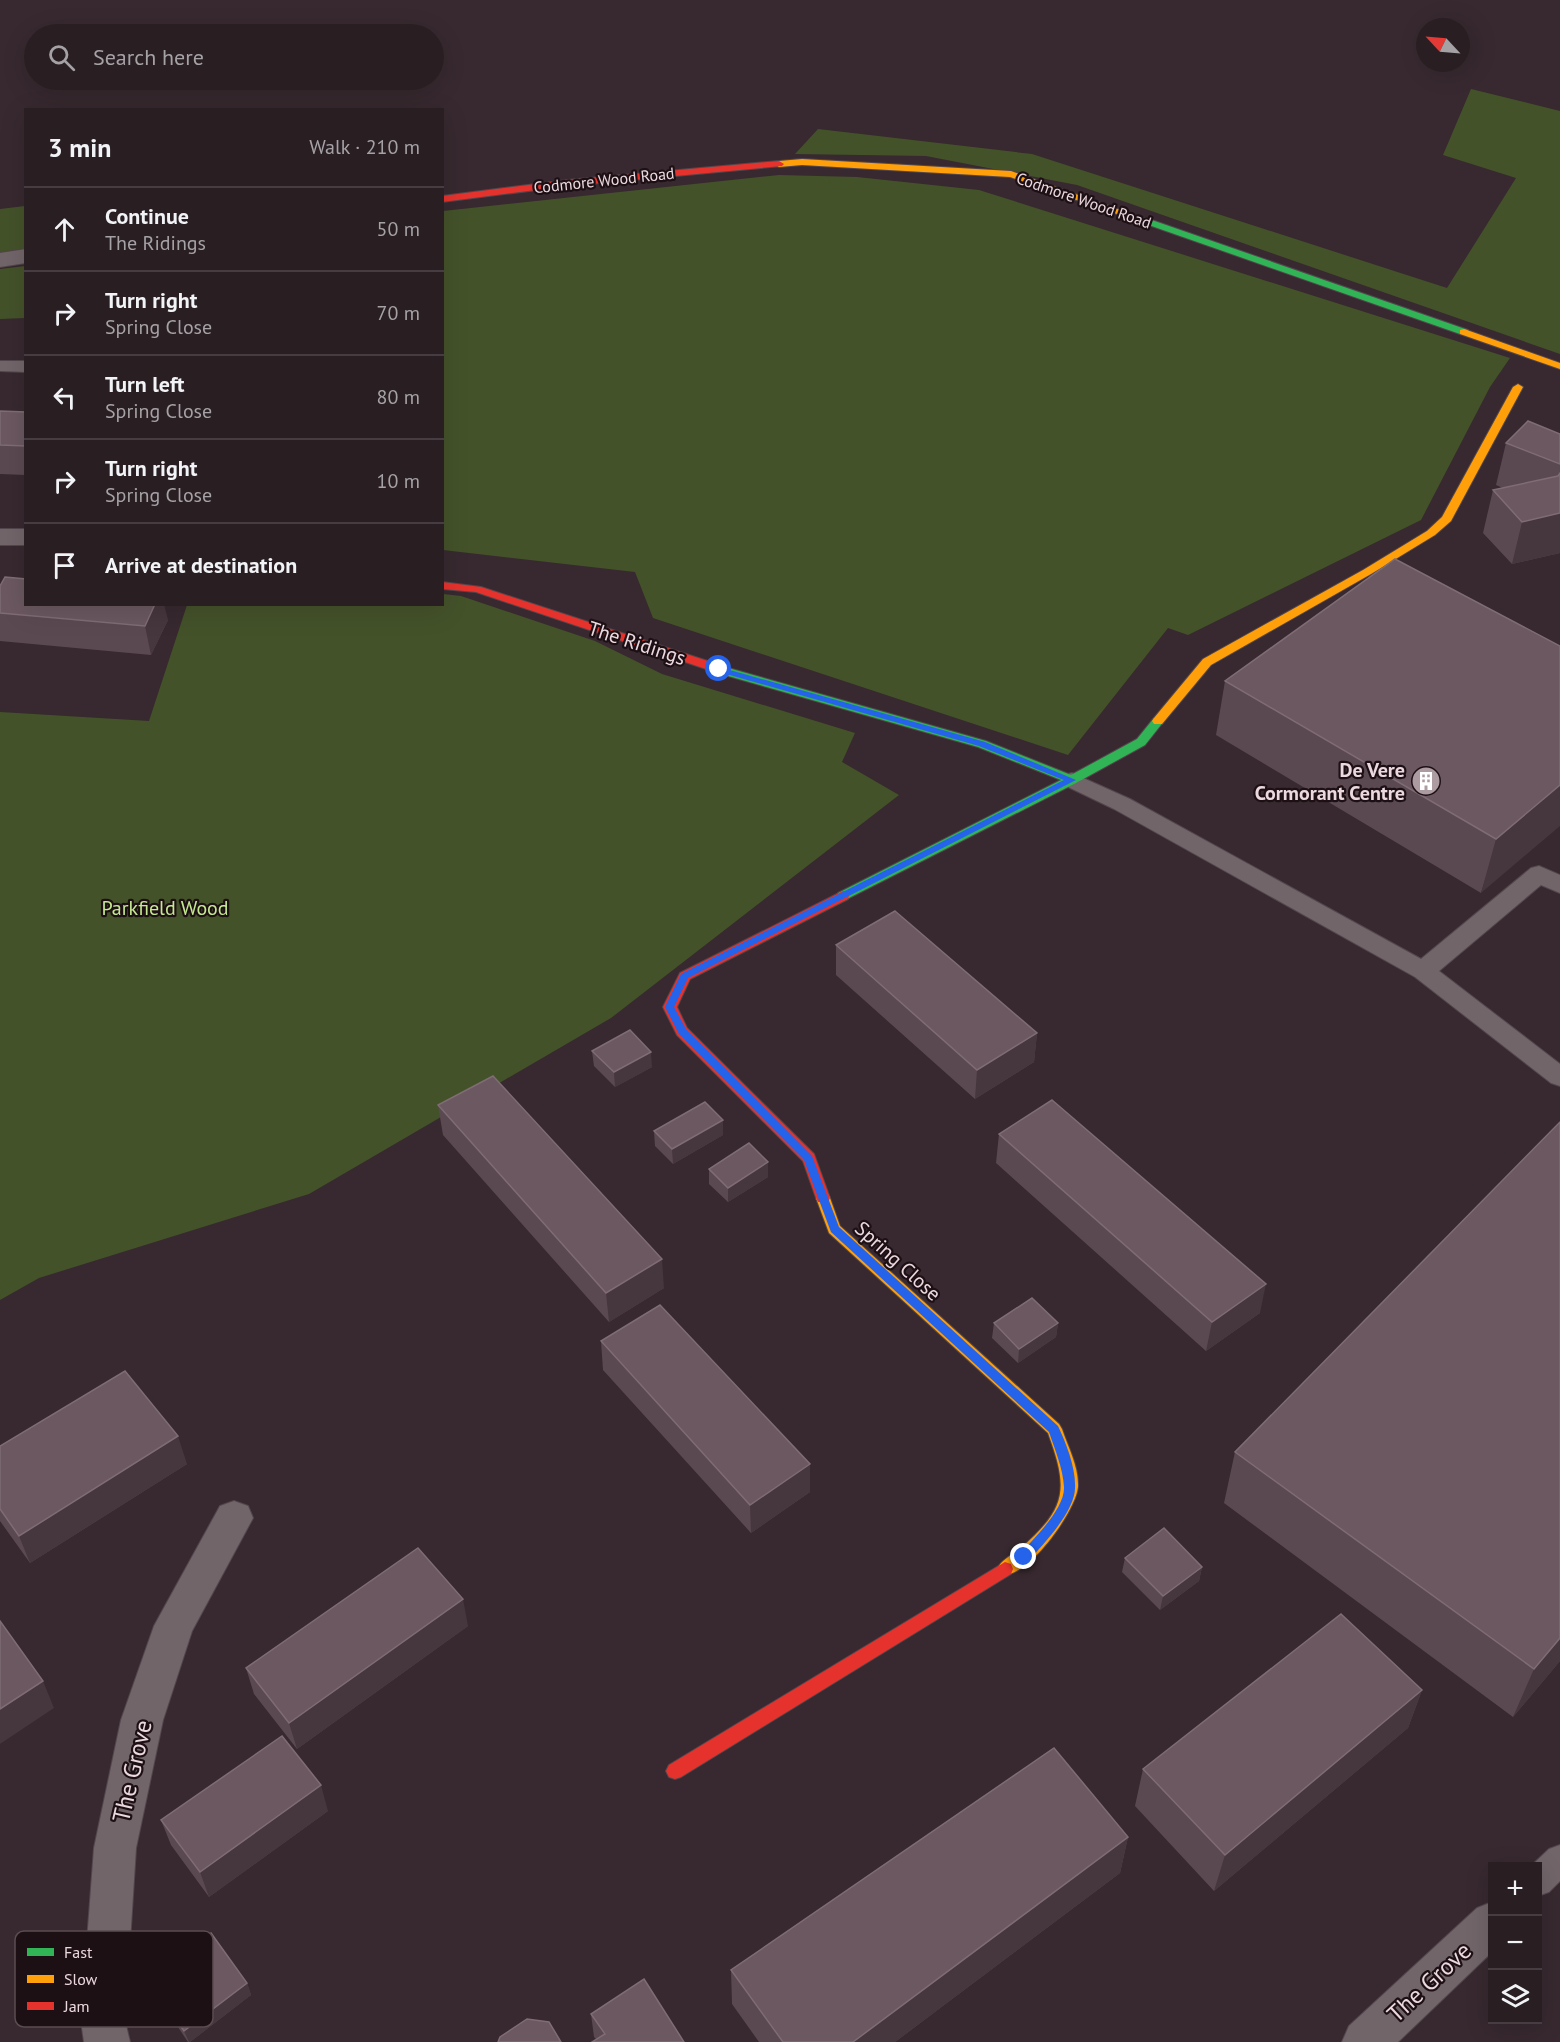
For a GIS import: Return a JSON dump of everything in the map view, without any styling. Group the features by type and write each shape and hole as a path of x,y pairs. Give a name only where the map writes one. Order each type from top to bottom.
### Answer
{"street":[{"name":"Codmore Wood Road","path":"444,199 568,183 802,162 1011,174 1560,366"},
{"path":"0,260 24,256"},
{"path":"1072,780 1141,742 1161,720 1179,693 1207,662 1367,572 1431,533 1447,519 1518,387"},
{"path":"0,537 24,537"},
{"name":"The Ridings","path":"444,585 477,589 719,669 982,744 1072,780"},
{"name":"Spring Close","path":"675,1771 1024,1557 1056,1522 1070,1490 1066,1466 1054,1429 834,1229 809,1158 682,1031 670,1007 685,976 1072,780"},
{"name":"The Grove","path":"109,1931 115,1848 142,1720 174,1626 234,1518"},
{"name":"The Grove","path":"1365,2042 1488,1927"},
{"name":"The Grove","path":"104,2027 107,2042"}],"lane":[{"path":"0,366 24,366"},
{"path":"1367,572 1387,583"},
{"path":"1072,780 1122,804 1423,971 1560,1077"},
{"path":"1423,971 1539,874 1560,885"},
{"path":"1542,1877 1560,1860"}],"green space":[{"path":"1471,89 1560,111 1560,354 1077,185 926,156 795,154 818,129 1032,154 1447,288 1516,178 1443,155"},
{"path":"779,175 857,177 979,190 1510,358 1490,387 1421,520 1188,635 1168,628 1068,755 653,618 635,572 444,550 444,211"},
{"path":"24,206 24,249 0,253 0,209"},
{"path":"24,266 24,318 0,319 0,269"},
{"name":"Parkfield Wood","path":"444,594 461,596 595,641 662,674 855,733 842,762 899,795 611,1018 309,1194 39,1278 0,1300 0,712 149,721 187,606 444,606"}],"building":[{"path":"0,411 24,412 24,446 0,445"},
{"path":"1528,421 1560,434 1560,464 1506,443"},
{"path":"1560,473 1560,513 1522,522 1493,490 1558,476"},
{"name":"De Vere Cormorant Centre","path":"1395,559 1560,646 1560,785 1496,839 1225,681"},
{"path":"5,577 24,579 24,606 154,606 145,626 0,613 0,586"},
{"path":"895,911 1037,1033 977,1070 836,945"},
{"path":"630,1030 651,1052 614,1072 592,1051"},
{"path":"493,1076 662,1259 606,1293 438,1105"},
{"path":"1052,1100 1266,1284 1212,1322 999,1134"},
{"path":"705,1102 723,1120 672,1149 654,1131"},
{"path":"1560,1122 1560,1638 1534,1669 1235,1452"},
{"path":"749,1143 768,1162 728,1188 709,1169"},
{"path":"1032,1298 1058,1323 1019,1349 994,1323"},
{"path":"660,1305 810,1464 750,1505 601,1341"},
{"path":"125,1371 178,1436 19,1536 0,1509 0,1446"},
{"path":"1164,1528 1202,1567 1163,1596 1125,1558"},
{"path":"418,1548 463,1599 289,1723 246,1668"},
{"path":"1341,1614 1422,1690 1225,1855 1143,1769"},
{"path":"0,1621 43,1681 0,1709"},
{"path":"282,1736 321,1785 200,1872 161,1820"},
{"path":"1054,1748 1128,1837 853,2042 783,2042 731,1970"},
{"path":"213,1936 247,1983 213,2009"},
{"path":"644,1979 684,2042 592,2042 605,2034 591,2014"},
{"path":"527,2019 549,2022 561,2042 498,2042 500,2037"}],"traffic: fast":[{"path":"1146,221 1464,332"},
{"path":"725,671 982,744 1072,780"},
{"path":"843,896 1072,780 1141,742 1158,721"}],"traffic: slow":[{"path":"779,164 802,162 1011,174 1146,221"},
{"path":"1464,332 1560,366"},
{"path":"1158,721 1207,662 1367,572 1431,533 1447,519 1518,387"},
{"path":"823,1198 834,1229 1054,1429 1069,1472 1068,1499 1063,1511 1046,1534 1036,1545 1005,1569"}],"traffic: jam":[{"path":"444,199 568,183 779,164"},
{"path":"444,585 477,589 725,671"},
{"path":"823,1198 809,1158 682,1031 670,1007 685,976 843,896"},
{"path":"675,1771 1005,1569"}],"place":[{"name":"De Vere Cormorant Centre","path":"1426,781"}],"route":[{"path":"719,669 982,744 1072,780 685,976 670,1007 682,1031 809,1158 834,1229 1054,1429 1066,1466 1070,1490 1056,1522 1024,1557"}]}
